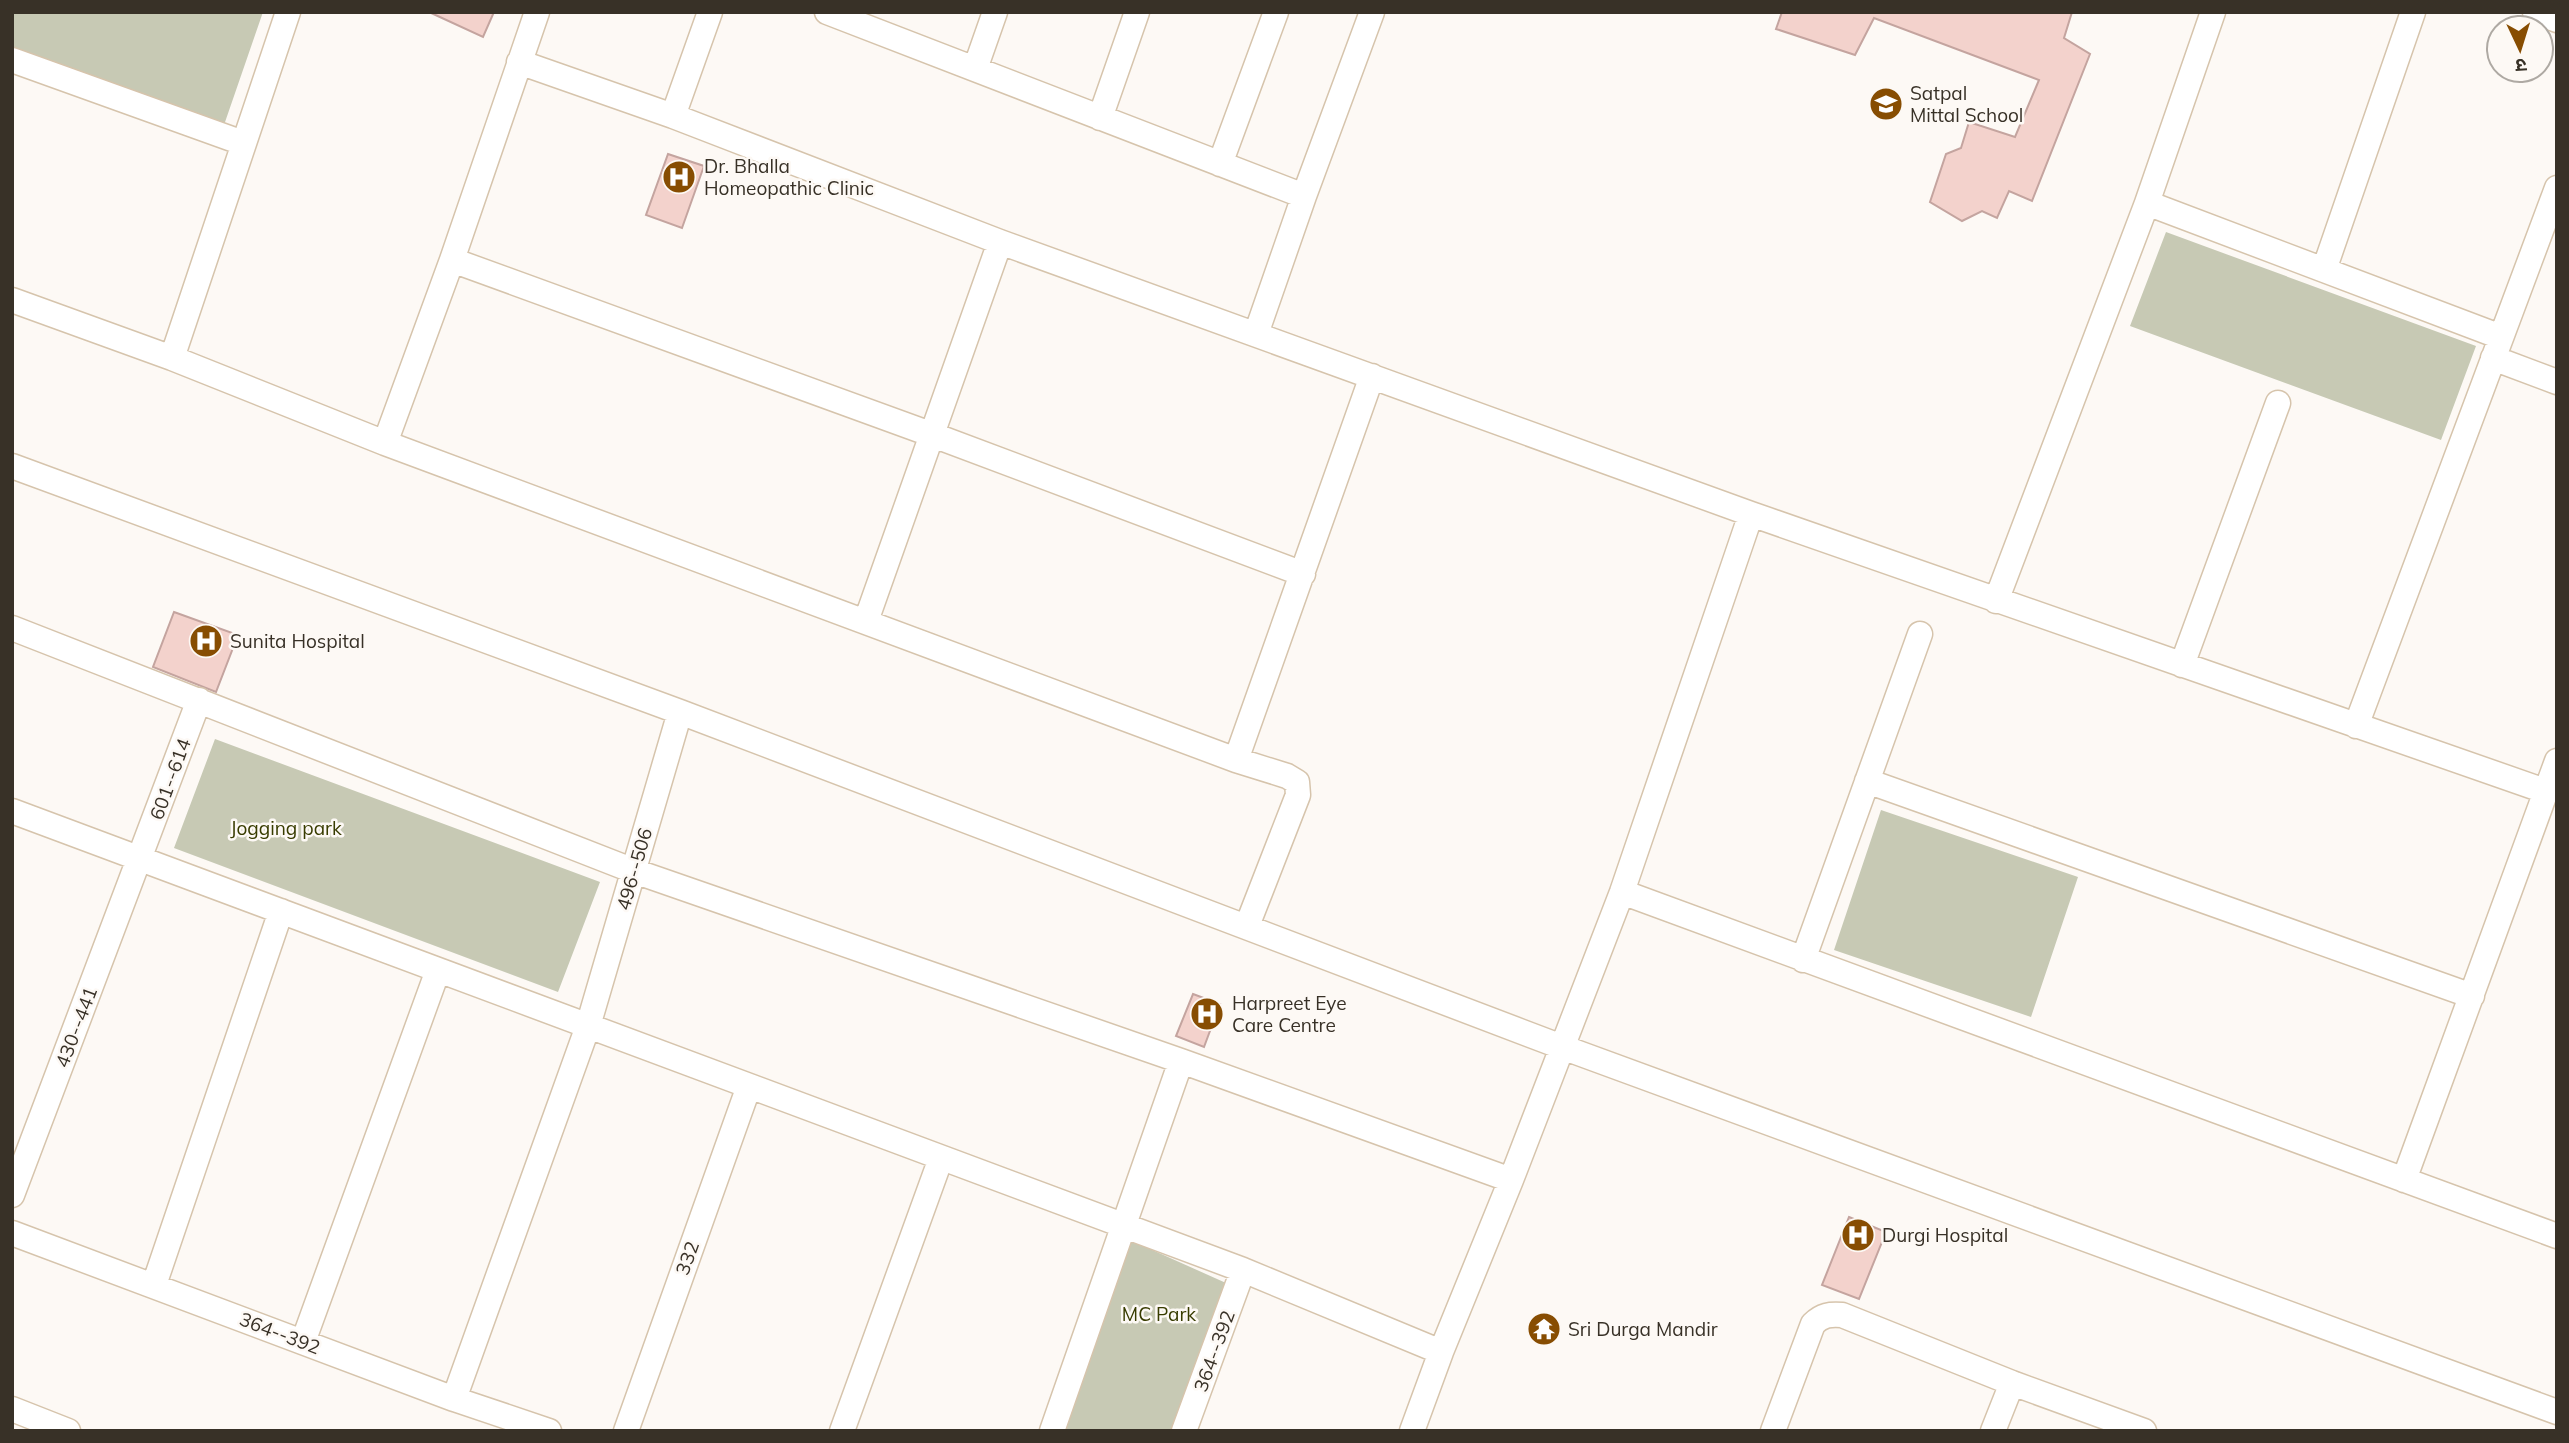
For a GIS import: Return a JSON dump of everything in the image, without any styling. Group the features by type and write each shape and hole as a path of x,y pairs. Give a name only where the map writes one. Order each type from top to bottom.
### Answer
{"street":[{"path":"172,358 288,12"},
{"path":"385,443 452,260 537,12"},
{"path":"673,116 710,12"},
{"path":"827,12 852,17 975,69 1304,196"},
{"path":"975,69 995,12"},
{"path":"1100,118 1137,12"},
{"path":"1220,164 1276,12"},
{"path":"1256,334 1372,12"},
{"path":"1996,601 2147,203 2213,12"},
{"path":"2324,270 2413,12"},
{"path":"2535,12 2557,20"},
{"path":"12,60 243,143"},
{"path":"519,62 673,116 1000,242 1751,514 2545,791"},
{"path":"2356,726 2557,188"},
{"path":"2147,203 2324,270 2497,347 2557,382"},
{"path":"866,621 1000,242"},
{"path":"452,260 933,435 1303,574"},
{"path":"12,300 172,358 385,443 1236,760 1287,776 1297,782 1298,795 1247,926"},
{"path":"1236,760 1372,376"},
{"path":"2182,665 2278,403"},
{"path":"12,466 680,712 1562,1047 2557,1412"},
{"path":"1412,1431 1622,892 1751,514"},
{"path":"12,628 634,871 1511,1180"},
{"path":"1803,960 1920,634"},
{"name":"601--614","path":"141,859 199,700"},
{"name":"496--506","path":"454,1399 588,1026 680,712"},
{"path":"2404,1180 2557,761"},
{"path":"1867,781 2472,996"},
{"path":"12,811 1243,1270 1441,1352"},
{"name":"430--441","path":"12,1195 141,859"},
{"path":"1622,892 2557,1236"},
{"path":"154,1285 281,911"},
{"path":"303,1342 438,970"},
{"path":"1052,1431 1181,1062"},
{"name":"332","path":"626,1431 749,1086"},
{"path":"842,1431 941,1158"},
{"name":"364--392","path":"12,1233 454,1399 550,1431"},
{"name":"364--392","path":"1184,1431 1243,1270"},
{"path":"1773,1431 1813,1324 1819,1318 1830,1314 1842,1315 2012,1383 2144,1431"},
{"path":"1993,1431 2012,1383"},
{"path":"12,1409 68,1431"}],"green space":[{"path":"12,12 263,12 224,125 12,48"},
{"path":"2166,232 2476,346 2441,440 2130,326"},
{"name":"Jogging park","path":"215,739 600,882 558,992 174,848"},
{"path":"1881,810 2078,877 2031,1017 1834,950"},
{"name":"MC Park","path":"1130,1240 1226,1283 1172,1431 1062,1431"}],"building":[{"path":"429,12 494,12 483,37"},
{"path":"1782,12 2072,12 2064,38 2090,54 2032,201 2009,191 1997,218 1982,211 1962,221 1930,202 1946,154 1961,148 1969,122 2015,137 2039,80 1874,18 1855,55 1776,29"},
{"path":"668,154 704,166 682,228 646,215"},
{"path":"174,612 238,635 216,692 153,667"},
{"path":"1193,994 1220,1004 1204,1047 1176,1036"},
{"path":"1849,1217 1886,1232 1859,1299 1822,1285"}],"place":[{"name":"Satpal Mittal School","path":"1886,104"},
{"name":"Dr. Bhalla Homeopathic Clinic","path":"679,177"},
{"name":"Sunita Hospital","path":"206,641"},
{"name":"Harpreet Eye Care Centre","path":"1207,1014"},
{"name":"Durgi Hospital","path":"1858,1235"},
{"name":"Sri Durga Mandir","path":"1544,1329"}]}
